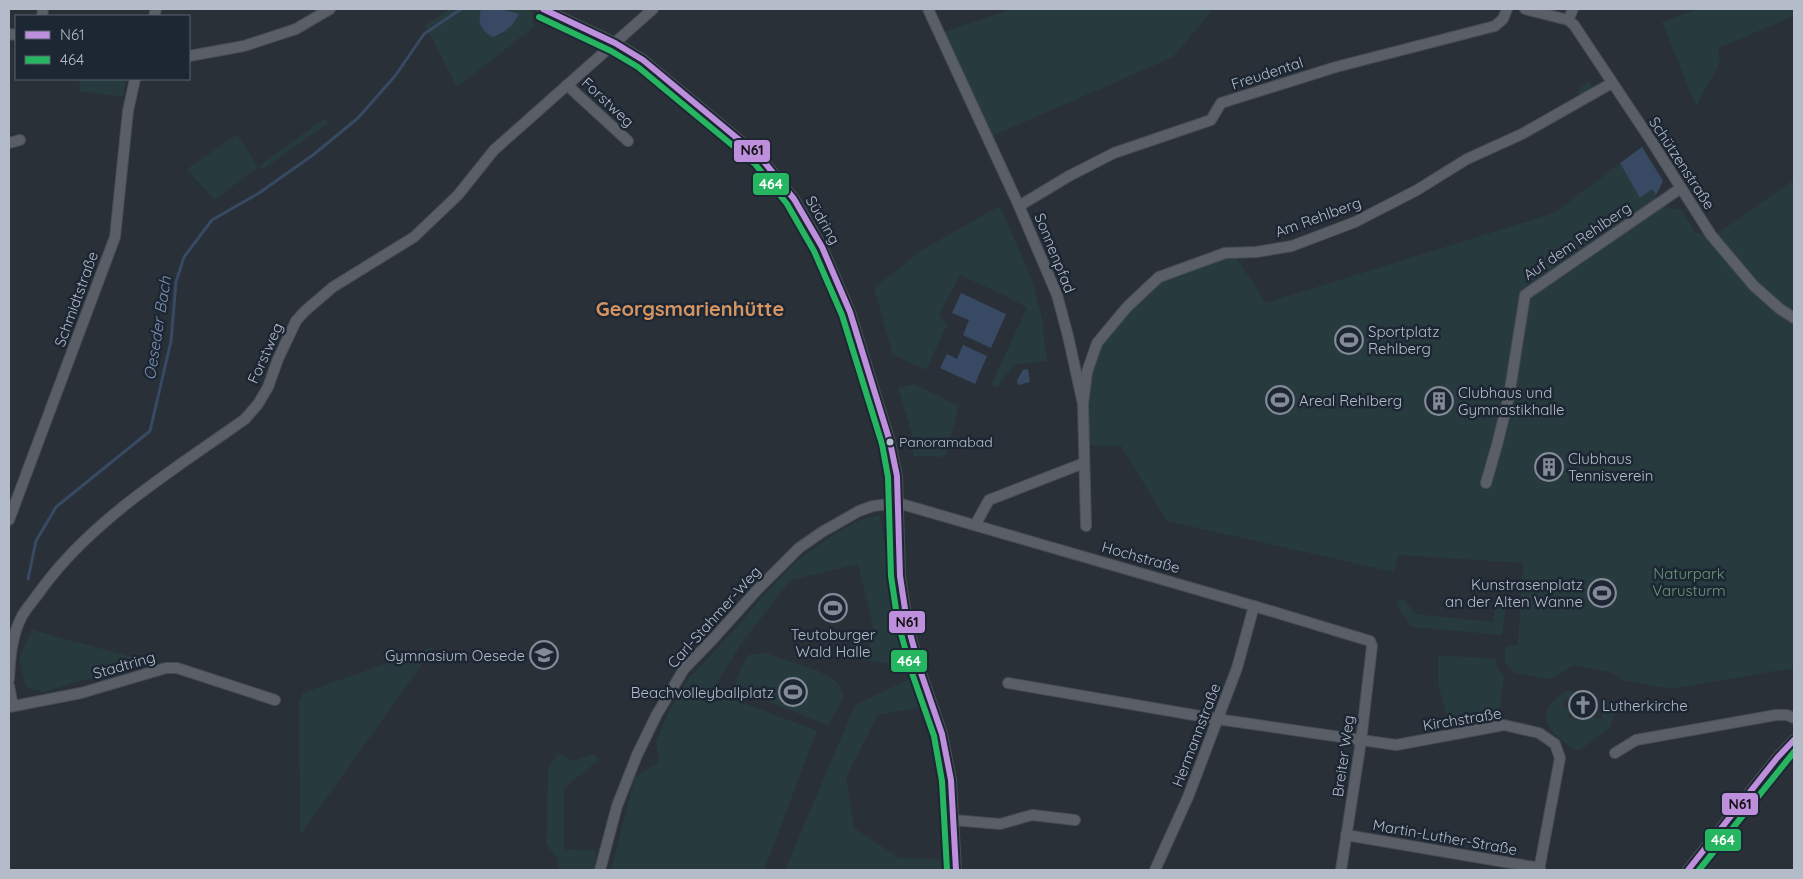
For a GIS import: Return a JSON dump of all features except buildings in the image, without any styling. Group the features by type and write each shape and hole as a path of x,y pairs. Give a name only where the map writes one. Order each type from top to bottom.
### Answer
{"street":[{"path":"190,56 244,46 296,29 330,9"},
{"name":"Südring","path":"543,9 615,43 657,71 761,158 794,200 822,247 850,312 890,442 897,476 900,576 907,622 920,670 942,734 951,780 956,870"},
{"name":"Forstweg","path":"9,679 10,648 22,617 45,583 72,551 107,519 245,419 258,404 268,388 278,359 296,321 304,311 333,287 414,236 458,194 494,150 653,9"},
{"name":"Sonnenpfad","path":"928,9 1019,206 1057,295 1083,404 1086,526"},
{"name":"Freudental","path":"1019,206 1069,176 1114,153 1211,120 1221,103 1336,67 1495,26 1503,19 1506,9"},
{"path":"1525,9 1568,20 1573,9"},
{"name":"Schützenstraße","path":"1568,20 1583,37 1711,235 1754,286 1780,309 1794,318"},
{"name":"Schmidtstraße","path":"9,520 115,237 128,111 135,80"},
{"name":"Am Rehlberg","path":"1083,404 1087,372 1097,343 1127,307 1159,277 1225,253 1256,252 1292,246 1355,222 1417,190 1466,159 1522,134 1612,83"},
{"name":"Forstweg","path":"567,85 628,142"},
{"path":"9,143 20,140"},
{"name":"Auf dem Rehlberg","path":"1486,483 1509,396 1525,295 1681,188"},
{"path":"975,525 989,500 1084,463"},
{"name":"Hochstraße","path":"898,503 1254,606 1370,641 1372,646"},
{"name":"Carl-Stahmer-Weg","path":"600,870 617,806 637,755 657,714 684,669 756,591 799,548 858,511 873,506 898,503"},
{"name":"Hermannstraße","path":"1155,870 1188,797 1237,668 1254,606"},
{"name":"Breiter Weg","path":"1341,870 1361,741 1372,646"},
{"name":"Stadtring","path":"11,707 81,692 166,668 177,668 275,700"},
{"name":"Kirchstraße","path":"1008,683 1217,719 1396,745 1504,725 1539,733 1554,744 1560,758 1539,869"},
{"path":"9,686 11,707"},
{"path":"1616,753 1636,740 1776,716 1788,715 1794,718"},
{"path":"1688,870 1777,758 1794,740"},
{"path":"953,820 1000,824 1032,815 1075,820"},
{"name":"Martin-Luther-Straße","path":"1346,835 1539,869"}],"green space":[{"path":"450,9 523,9 532,11 534,27 457,87 425,25"},
{"path":"1012,9 1210,9 1210,13 1173,57 992,136 943,32"},
{"path":"1697,9 1794,9 1794,16 1718,48 1720,63 1696,106 1662,22"},
{"path":"80,80 126,80 123,97 79,91"},
{"path":"1589,81 1595,90 1581,98 1577,92 1580,90 1579,87"},
{"path":"325,118 328,123 262,170 259,166"},
{"path":"237,134 258,167 214,200 187,169"},
{"name":"Naturpark Varusturm","path":"1642,147 1663,181 1656,195 1665,208 1681,209 1696,233 1718,233 1794,180 1794,668 1670,689 1622,680 1613,673 1573,665 1551,679 1515,673 1505,662 1505,648 1518,644 1523,563 1398,555 1394,572 1167,521 1121,446 1088,445 1083,404 1097,343 1159,277 1234,254 1266,303 1554,213"},
{"path":"1000,206 1032,280 1042,318 1047,361 1014,365 997,387 991,385 1027,308 960,275 939,315 947,325 926,370 893,355 874,288 922,250"},
{"path":"914,384 959,406 945,457 913,456 913,437 898,388"},
{"path":"880,515 896,618 906,666 862,660 875,635 858,564 791,580 743,641 712,691 817,731 764,870 611,870 635,777 659,762 656,741 670,710 689,678 794,563 834,534 860,520"},
{"path":"1497,595 1508,596 1502,635 1412,627 1399,609 1397,602 1403,599 1416,614 1493,622"},
{"path":"32,630 147,661 44,692 26,687 19,658"},
{"path":"435,646 300,835 299,701 303,693"},
{"name":"Beachvolleyballplatz","path":"765,653 819,671 838,683 844,697 828,725 734,688 740,670 748,655"},
{"path":"1438,655 1496,659 1497,667 1504,676 1498,720 1450,729 1438,684"},
{"path":"918,675 924,706 878,715 846,777 854,828 899,858 946,859 947,870 785,870 855,705"},
{"path":"1568,690 1573,691 1571,700 1564,699 1563,708 1570,710 1568,717 1582,720 1583,716 1601,719 1604,701 1617,704 1610,727 1580,750 1560,739 1548,725 1546,718 1549,706"},
{"path":"559,753 573,761 594,754 599,760 564,788 564,849 596,851 594,870 558,870 558,859 546,844 548,768"}],"water":[{"path":"481,9 500,9 519,14 509,28 493,37 481,26"},
{"path":"1642,147 1663,181 1656,195 1652,189 1640,198 1620,163"},
{"path":"961,293 1006,314 991,348 963,335 969,320 952,313"},
{"path":"963,345 987,356 975,384 940,368 947,354 957,359"},
{"path":"1028,369 1030,382 1018,385 1017,380 1023,370"}],"waterway":[{"name":"Oeseder Bach","path":"28,579 36,541 56,507 150,431 171,341 176,282 184,257 212,220 259,193 313,155 358,118 395,76 424,34 461,9"}],"transit line":[{"name":"N61","path":"543,9 615,43 643,60 761,158 794,199 822,247 850,312 890,442 897,476 900,576 907,622 920,670 942,734 951,780 956,870"},
{"name":"464","path":"539,17 611,51 638,67 755,164 787,204 814,251 842,315 882,444 888,477 891,576 898,623 912,673 934,736 942,781 947,870"},
{"name":"N61","path":"1688,870 1777,758 1794,740"},
{"name":"464","path":"1699,870 1794,752"}],"place":[{"name":"Sportplatz Rehlberg","path":"1349,340"},
{"name":"Areal Rehlberg","path":"1280,400"},
{"name":"Clubhaus und Gymnastikhalle","path":"1439,401"},
{"name":"Panoramabad","path":"890,442"},
{"name":"Clubhaus Tennisverein","path":"1549,467"},
{"name":"Kunstrasenplatz an der Alten Wanne","path":"1602,593"},
{"name":"Teutoburger Wald Halle","path":"833,608"},
{"name":"Gymnasium Oesede","path":"544,655"},
{"name":"Beachvolleyballplatz","path":"793,692"},
{"name":"Lutherkirche","path":"1583,705"}],"district":[{"name":"Georgsmarienhütte","path":"690,308"}]}
